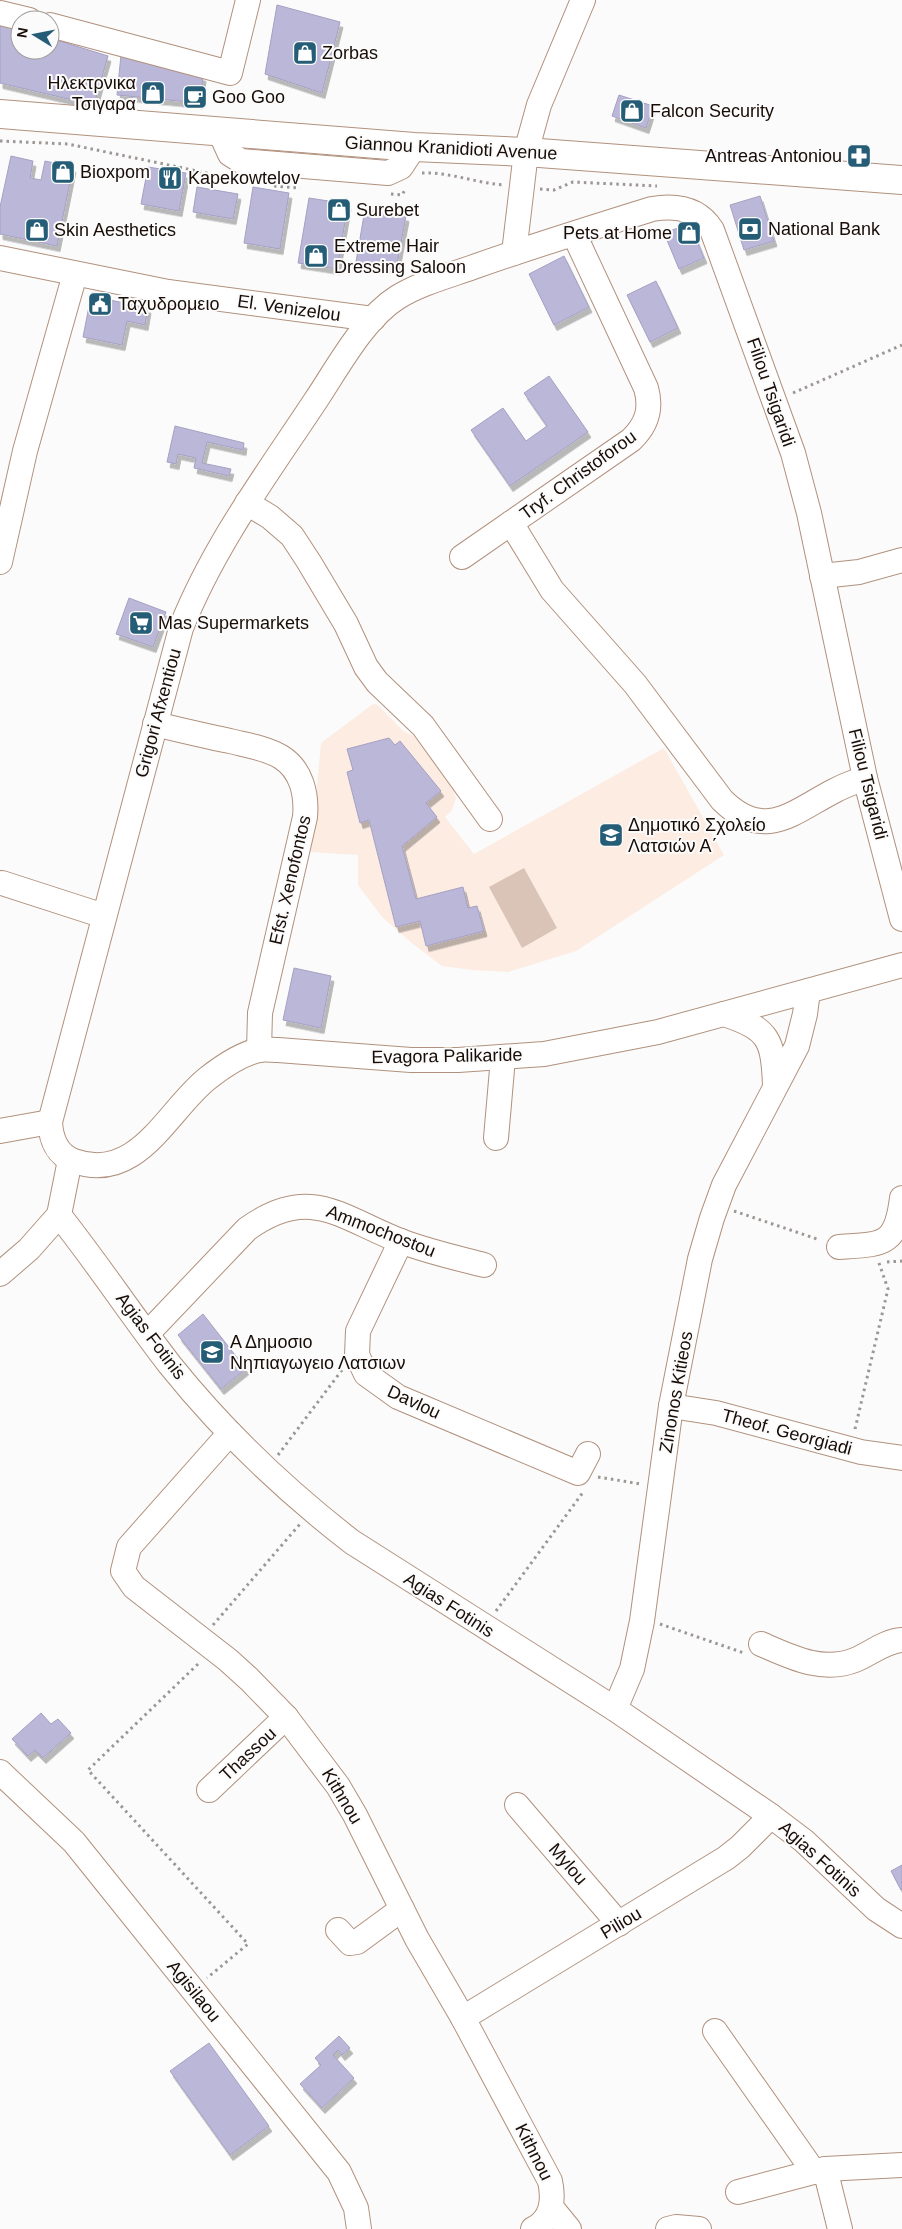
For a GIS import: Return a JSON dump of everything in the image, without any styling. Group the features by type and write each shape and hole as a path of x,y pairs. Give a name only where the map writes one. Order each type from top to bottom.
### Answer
{"main road":[{"name":"Giannou Kranidioti Avenue","path":"0,114 220,132 415,160 526,152 902,180"}],"street":[{"path":"60,28 230,73 248,0"},
{"path":"514,253 526,152 539,104 582,0"},
{"name":"Filiou Tsigaridi","path":"373,319 397,298 424,285 514,253 652,209 663,207 688,210 704,218 716,238 793,453 809,513 865,778 902,919"},
{"name":"Tryf. Christoforou","path":"462,556 631,440 642,428 649,413 646,388 574,234"},
{"name":"El. Venizelou","path":"0,258 168,292 373,319"},
{"path":"0,562 25,450 75,274"},
{"name":"Grigori Afxentiou","path":"50,1122 181,628 196,592 247,503 349,351 373,319"},
{"path":"247,503 277,522 292,536 346,624 366,667 376,682 423,726 490,819"},
{"path":"512,523 552,590 635,684 722,800 738,814 756,821 776,822 790,817 836,790 865,778"},
{"path":"822,576 858,572 902,560"},
{"name":"Efst. Xenofontos","path":"155,724 251,746 281,756 290,765 304,788 306,802 305,817 260,1013 259,1050"},
{"path":"2,883 104,916"},
{"name":"Evagora Palikaride","path":"70,1160 80,1164 104,1164 130,1156 151,1140 182,1102 209,1077 237,1060 259,1050 411,1060 503,1058 544,1054 658,1032 902,966"},
{"name":"Zinonos Kitieos","path":"615,1709 632,1668 643,1618 671,1406 700,1259 717,1205 742,1147 797,1046 805,1014 808,991"},
{"name":"Zinonos Kitieos","path":"724,1014 745,1021 756,1028 767,1039 774,1054 775,1085"},
{"path":"496,1138 503,1058"},
{"path":"0,1131 50,1122 56,1147 70,1160 60,1215 29,1249 0,1274"},
{"path":"839,1247 876,1253 895,1230 899,1221 902,1198"},
{"name":"Ammochostou","path":"147,1334 247,1229 276,1212 305,1205 332,1210 401,1241 426,1250 484,1265"},
{"name":"Agias Fotinis","path":"60,1215 171,1366 230,1433 312,1511 352,1542 615,1709 771,1816 804,1840 876,1909 902,1926"},
{"name":"Davlou","path":"401,1241 358,1331 357,1351 360,1364 366,1374 390,1392 583,1464"},
{"name":"Theof. Georgiadi","path":"671,1406 716,1413 850,1449 902,1458"},
{"name":"Kithnou","path":"230,1433 129,1548 123,1571 134,1587 249,1679 286,1717 338,1786 355,1815 402,1909 547,2174 552,2190 551,2207 543,2222 533,2229"},
{"path":"761,1644 803,1661 821,1665 854,1660 889,1643 902,1640"},
{"name":"Thassou","path":"209,1790 286,1717"},
{"name":"Agisilaou","path":"0,1772 74,1842 339,2172 356,2208 359,2229"},
{"name":"Mylou","path":"517,1805 619,1924"},
{"name":"Piliou","path":"463,2018 726,1858 740,1848 771,1816"},
{"path":"338,1930 350,1943 356,1942 402,1909"},
{"path":"715,2031 819,2171 840,2229"},
{"path":"738,2192 819,2171 902,2165"},
{"path":"551,2207 569,2229"},
{"path":"668,2229 676,2227 699,2229"}],"path":[{"path":"0,141 68,144 235,178"},
{"path":"415,160 430,173 477,179 486,184 554,190 573,182 662,187"},
{"path":"383,193 402,194 411,180"},
{"path":"271,185 308,189"},
{"path":"775,401 902,344"},
{"path":"717,1205 839,1247"},
{"path":"876,1253 902,1261"},
{"path":"850,1449 888,1290 876,1253"},
{"path":"267,1470 357,1351"},
{"path":"484,1627 585,1493 583,1464 661,1487"},
{"path":"201,1639 312,1511"},
{"path":"643,1618 751,1656 761,1644"},
{"path":"194,1990 248,1944 88,1770 198,1664"}],"shaded area":[{"name":"Δημοτικό Σχολείο Λατσιών Α΄","path":"373,704 378,705 403,731 418,738 452,783 456,799 452,810 445,817 474,854 664,748 724,855 576,951 508,972 442,966 382,917 358,885 358,855 311,852 321,743"},
{"path":"524,868 557,928 522,948 489,887"}],"building":[{"path":"277,5 340,22 322,93 265,74"},
{"path":"0,22 10,25 10,60 60,60 60,41 108,56 94,105 0,83"},
{"path":"121,55 203,76 200,103 117,95"},
{"name":"Falcon Security","path":"619,95 653,106 646,128 612,116"},
{"path":"11,156 33,161 30,178 41,180 45,161 73,167 57,246 0,234 0,207"},
{"path":"148,167 186,173 179,211 141,204"},
{"path":"197,187 238,194 233,219 193,212"},
{"path":"253,187 289,193 280,249 244,243"},
{"path":"760,196 774,241 744,250 730,205"},
{"path":"309,198 348,204 337,269 298,263"},
{"path":"365,209 406,216 396,269 356,262"},
{"path":"681,227 692,229 704,258 679,269 664,233"},
{"path":"564,256 589,307 554,325 529,274"},
{"path":"656,281 678,328 650,342 627,295"},
{"path":"91,296 148,308 145,325 127,321 122,345 83,337"},
{"path":"549,376 588,432 510,486 471,430 503,408 526,441 547,426 524,393"},
{"path":"175,426 244,443 243,450 207,442 202,463 231,469 229,476 194,468 196,458 178,454 176,464 167,462"},
{"name":"Mas Supermarkets","path":"129,598 166,612 153,647 116,634"},
{"path":"389,738 395,745 400,741 441,791 426,803 437,817 402,846 416,899 463,887 468,908 477,906 484,931 426,946 420,921 396,927 369,820 360,823 347,772 353,770 347,749"},
{"path":"294,968 331,976 321,1028 283,1020"},
{"name":"Α Δημοσιο Νηπιαγωγειο Λατσιων","path":"203,1314 246,1369 221,1389 178,1335"},
{"path":"41,1713 51,1724 58,1719 71,1733 43,1758 35,1750 28,1756 12,1739"},
{"path":"902,1865 902,1889 901,1890 891,1871"},
{"path":"339,2036 350,2048 342,2055 338,2050 333,2055 354,2078 322,2108 300,2084 321,2065 315,2058"},
{"path":"209,2043 269,2126 230,2155 170,2071"}],"place":[{"name":"Zorbas","path":"305,53"},
{"name":"Ηλεκτρνικα Τσιγαρα","path":"153,93"},
{"name":"Goo Goo","path":"195,97"},
{"name":"Falcon Security","path":"632,111"},
{"name":"Antreas Antoniou","path":"859,156"},
{"name":"Bioxpom","path":"63,172"},
{"name":"Kapekowtelov","path":"170,178"},
{"name":"Surebet","path":"339,210"},
{"name":"National Bank","path":"750,229"},
{"name":"Skin Aesthetics","path":"37,230"},
{"name":"Pets at Home","path":"689,233"},
{"name":"Extreme Hair Dressing Saloon","path":"316,256"},
{"name":"Ταχυδρομειο","path":"100,304"},
{"name":"Mas Supermarkets","path":"141,623"},
{"name":"Δημοτικό Σχολείο Λατσιών Α΄","path":"611,835"},
{"name":"Α Δημοσιο Νηπιαγωγειο Λατσιων","path":"212,1352"}]}
